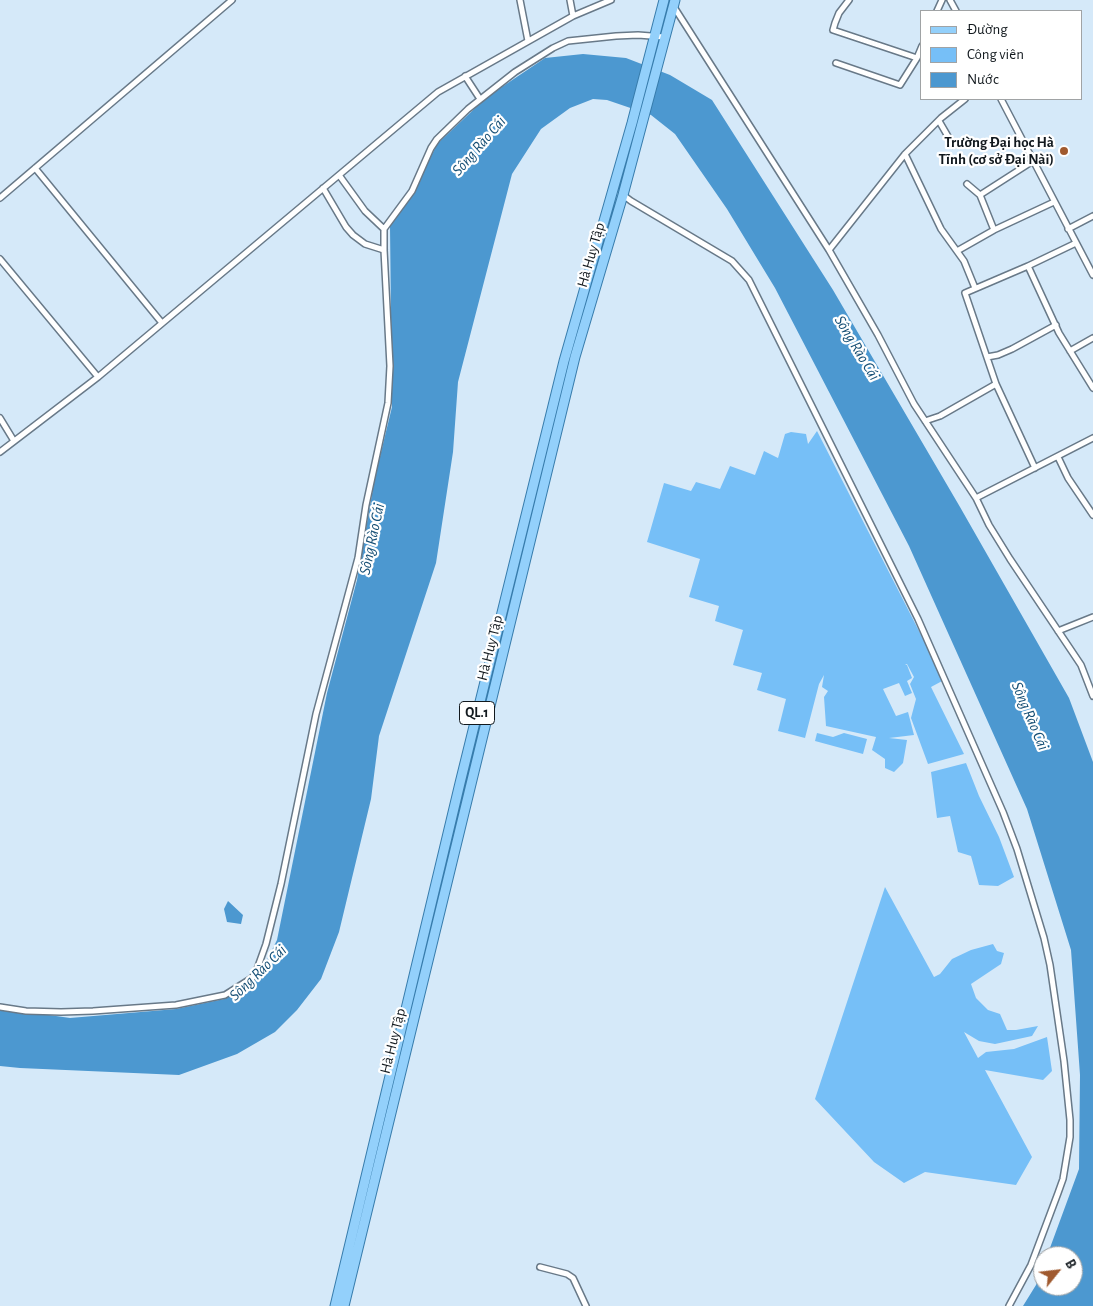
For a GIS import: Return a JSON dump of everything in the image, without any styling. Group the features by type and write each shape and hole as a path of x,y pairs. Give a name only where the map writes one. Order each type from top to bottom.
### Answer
{"main road":[{"name":"Hà Huy Tập","path":"335,1306 457,793 564,361 636,124 659,37 664,0"},
{"name":"Hà Huy Tập","path":"659,37 675,3"},
{"name":"Hà Huy Tập","path":"344,1306 575,357 623,195 636,124"}],"street":[{"path":"0,198 232,0"},
{"path":"520,0 528,41"},
{"path":"570,0 573,16"},
{"path":"0,452 98,377 438,92 573,16 611,0"},
{"path":"849,0 834,23 833,30 917,58"},
{"path":"675,3 830,250 914,404 976,498 989,525 1010,559 1081,664 1093,696"},
{"path":"0,1007 61,1012 176,1005 225,995 252,978 266,944 281,884 320,694 358,558 366,505 388,403 390,366 384,229 412,191 431,148 437,139 446,129 515,72 552,48 568,41 616,36 659,37"},
{"path":"836,63 900,85 920,51"},
{"path":"465,76 480,100"},
{"path":"830,250 905,154 964,100"},
{"path":"1002,100 1093,276"},
{"path":"939,121 954,145"},
{"path":"905,154 941,229 964,261 975,288"},
{"path":"980,194 1033,161"},
{"path":"35,168 162,322"},
{"path":"339,175 365,211 384,229"},
{"path":"967,184 980,194 994,230"},
{"path":"323,188 346,227 353,235 365,244 384,250"},
{"path":"623,195 732,261 749,280 918,619 1003,812 1017,849 1044,938 1050,965 1064,1061 1070,1137 1063,1179 1058,1193 1031,1265 1008,1306"},
{"path":"957,251 994,230 1054,202"},
{"path":"1068,230 1093,216"},
{"path":"1035,468 996,384 964,293 1076,243"},
{"path":"0,259 98,377"},
{"path":"1028,266 1056,325 1093,388"},
{"path":"987,357 1012,349 1056,325"},
{"path":"1070,350 1093,338"},
{"path":"925,421 940,416 996,384"},
{"path":"0,418 14,441"},
{"path":"976,498 1093,438"},
{"path":"1058,457 1068,478 1093,515"},
{"path":"1058,631 1093,617"},
{"path":"540,1266 567,1274 573,1278 586,1306"}],"green space":[{"path":"817,431 944,680 931,687 964,754 928,764 911,718 916,699 910,684 914,677 907,664 905,665 907,665 912,678 907,681 912,693 905,696 899,683 883,689 896,716 908,712 914,735 889,738 907,740 903,763 894,772 885,768 885,759 872,750 876,737 826,726 824,697 828,691 822,687 824,675 819,684 805,738 778,731 786,699 757,690 762,673 733,665 743,630 715,621 719,606 689,597 700,559 647,542 664,483 691,491 696,482 720,489 730,466 755,475 764,451 778,458 785,434 791,432 806,434 808,444"},
{"path":"817,733 833,737 844,733 867,739 863,754 815,741"},
{"path":"966,763 979,796 999,837 1014,877 998,886 979,885 971,856 958,852 950,816 937,818 931,772"},
{"path":"885,887 934,977 940,974 952,959 971,950 993,944 997,951 1004,953 1001,964 971,984 976,998 988,1010 1000,1014 1007,1030 1038,1026 1032,1036 995,1044 979,1041 964,1032 978,1058 986,1052 1014,1049 1047,1037 1052,1071 1043,1080 985,1070 1032,1157 1016,1185 925,1172 904,1183 874,1162 815,1099"}],"water":[{"name":"Sông Rào Cái","path":"583,54 626,58 670,75 712,100 833,290 1069,698 1093,762 1093,1306 1023,1306 1033,1290 1033,1296 1083,1296 1083,1246 1051,1246 1079,1169 1080,1075 1071,950 1027,809 909,546 775,288 727,209 675,134 651,115 607,100 593,99 570,108 541,129 512,174 458,382 453,452 436,563 379,736 371,799 339,932 321,979 297,1010 275,1032 237,1054 179,1075 0,1066 0,1008 70,1018 176,1009 224,999 259,976 277,940 327,693 357,580 375,477 392,407 390,226 413,193 437,144 487,97 545,58"},
{"path":"228,901 243,915 241,924 227,922 224,909"}],"place":[{"name":"Trường Đại học Hà Tĩnh (cơ sở Đại Nài)","path":"1064,151"}]}
